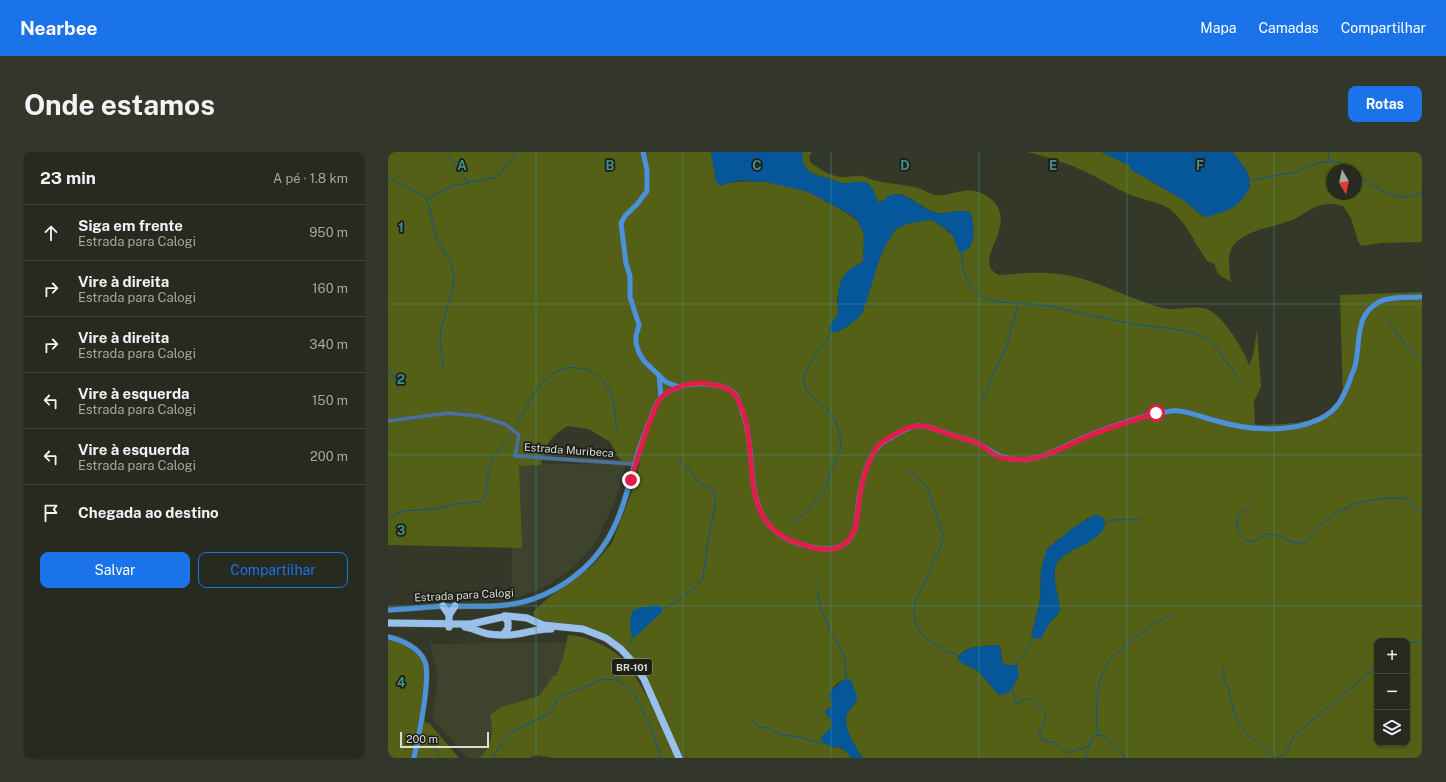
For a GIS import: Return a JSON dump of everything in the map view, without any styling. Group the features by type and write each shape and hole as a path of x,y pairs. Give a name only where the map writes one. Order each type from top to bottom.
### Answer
{"highway":[{"path":"443,606 449,615"},
{"path":"449,625 449,615 455,606"},
{"path":"503,635 508,628 508,622 504,616"},
{"name":"BR-101","path":"388,627 471,624 504,616 527,618 543,625 570,626 593,632 606,638 622,649 634,664 644,679 679,758"},
{"name":"BR-101","path":"388,623 449,625 471,628 489,634 503,635 521,635 543,629 566,630 587,634 609,645 631,665 649,698 676,758"}],"street":[{"path":"643,152 647,170 647,192 625,216 621,223 626,263 630,276 630,297 639,325 636,343 639,353 644,361 666,382 679,387"},
{"path":"659,375 661,398 679,387 701,382 722,386 732,391 741,405 747,426 752,481 760,511 767,523 777,532 793,542 818,549 832,549 843,546 852,536 856,526 860,495 871,457 880,444 904,430 917,426 932,427 952,436 977,443 996,456 1015,460 1034,458 1053,453 1084,438 1122,424 1156,413 1177,410 1230,426 1272,429 1305,426 1326,416 1340,403 1355,366 1359,327 1369,308 1383,299 1422,297"},
{"name":"Estrada para Calogi","path":"388,610 443,606 497,606 517,603 534,599 571,578 597,555 607,540 617,520 643,439 661,398"},
{"name":"Estrada Muribeca","path":"388,421 448,413 478,416 505,424 519,435 515,456 635,464"},
{"path":"388,637 401,641 414,648 422,656 426,666 424,707 414,758"}],"shaded area":[{"path":"514,463 626,465 615,501 594,546 572,569 542,588 511,599"},
{"path":"564,642 588,677 493,758 468,758 432,718 438,676 430,644"}],"green space":[{"path":"388,152 711,152 716,181 722,185 741,181 752,181 776,183 797,188 806,191 849,214 858,222 862,229 864,238 863,261 840,285 837,299 838,314 835,333 848,326 857,317 869,293 882,253 893,232 897,228 913,222 929,220 940,224 957,237 972,242 973,228 964,211 943,213 935,212 900,194 895,194 883,201 878,202 872,189 867,183 840,183 832,179 813,174 804,165 802,152 812,152 809,157 811,163 825,172 837,176 862,176 873,180 918,188 937,195 971,190 976,191 987,196 997,206 1001,217 999,229 989,260 991,269 999,275 1051,273 1072,276 1163,308 1206,309 1216,315 1228,328 1243,351 1249,365 1253,356 1257,330 1261,387 1254,401 1255,425 1305,422 1315,419 1334,409 1343,398 1340,295 1422,292 1422,758 863,758 857,749 846,725 847,714 856,699 851,680 848,680 837,684 831,692 830,698 832,706 827,715 832,724 829,730 823,735 832,747 844,750 852,758 682,758 630,656 600,635 536,624 533,612 548,598 593,565 612,543 631,494 640,463 622,463 610,442 589,429 568,426 556,434 547,446 541,465 519,466 522,548 388,545","holes":["1088,518 1099,535 1064,555 1058,561 1055,568 1055,584 1060,609 1057,616 1051,621 1046,629 1031,637 1040,600 1041,569 1055,542","998,645 1001,650 1002,662 1006,665 1015,665 999,695 977,670 964,664 958,659 960,654 969,649 981,646"]},
{"path":"1027,152 1101,152 1131,166 1130,169 1185,201 1205,217 1250,187 1248,173 1233,152 1422,152 1422,242 1381,243 1361,246 1351,218 1343,206 1324,204 1314,207 1294,219 1245,235 1239,240 1233,246 1230,254 1229,264 1231,282 1218,274 1214,263 1208,262 1187,228 1171,210 1157,203 1131,195 1090,174 1059,161"},
{"path":"568,635 592,640 608,648 622,658 647,697 675,758 553,758 536,755 529,758 479,758 487,749 490,742 492,730 491,714 502,707 539,696 553,676 556,676 563,658"},
{"path":"388,637 411,646 428,665 423,718 459,758 388,758"}],"water":[{"path":"711,152 802,152 804,165 810,172 840,183 867,183 872,189 878,202 882,202 888,196 899,195 905,196 935,213 960,211 970,212 974,231 971,244 969,249 961,252 958,250 953,236 949,231 934,221 929,220 910,223 896,229 886,244 879,261 862,313 845,328 835,333 831,332 829,329 838,314 838,292 843,276 863,261 864,234 858,221 850,214 806,191 761,181 753,182 742,180 719,185 716,181"},
{"path":"1101,152 1233,152 1248,173 1250,187 1242,200 1232,208 1205,217 1185,201 1130,169 1131,166"},
{"path":"1095,515 1104,520 1104,526 1101,532 1088,543 1064,556 1056,565 1055,583 1060,608 1058,615 1052,620 1041,639 1031,637 1040,600 1041,569 1047,549 1074,527"},
{"path":"655,605 661,606 662,612 634,638 630,629 632,611"},
{"path":"981,646 1000,646 1002,662 1006,665 1017,665 1019,674 1010,691 999,695 977,670 958,660 964,651 969,649"},
{"path":"843,680 851,680 857,700 847,714 846,724 857,749 863,758 852,758 841,747 832,747 823,743 821,737 829,730 832,724 830,718 824,712 832,706 829,693"}],"waterway":[{"path":"446,152 468,182"},
{"path":"427,199 453,186 496,177 501,173 516,152"},
{"path":"1328,161 1329,152"},
{"path":"1249,181 1295,172 1319,163 1333,161 1341,164"},
{"path":"388,177 421,194 426,199 429,205 436,238 452,267 454,277 453,289 441,329 440,340 443,369"},
{"path":"1362,178 1392,195 1404,197 1422,192"},
{"path":"961,251 963,269 967,280 974,290 984,298 1000,302 1044,305 1139,325 1194,333 1207,339 1242,381"},
{"path":"981,402 1007,345 1018,304"},
{"path":"1389,322 1405,345 1422,362"},
{"path":"793,523 804,514 825,490 831,470 841,448 840,435 835,419 828,410 807,392 803,380 808,366 831,333"},
{"path":"516,426 531,399 544,381 557,371 573,367 581,368 596,375 608,388 613,403 617,430"},
{"path":"388,368 393,375 398,389"},
{"path":"388,519 403,511 434,509 461,503 481,502 486,493 491,463 496,453 511,435"},
{"path":"660,610 681,599 703,578 709,534 716,504 712,489 697,481 687,467 678,459"},
{"path":"906,468 927,487 943,535 942,543 915,603 914,614 916,623 925,637 941,648 959,656"},
{"path":"1253,505 1240,515 1237,523 1237,527 1243,538 1250,542 1265,535 1271,534 1292,542 1304,543 1333,515 1356,503 1385,498 1406,499 1422,513"},
{"path":"1104,522 1140,519"},
{"path":"817,590 821,609 830,631 838,643 845,659 846,681"},
{"path":"1098,736 1096,719 1098,690 1100,680 1107,664 1145,630 1161,620 1173,615"},
{"path":"630,643 633,636"},
{"path":"1015,666 1031,644 1034,637"},
{"path":"1410,642 1417,642 1422,638"},
{"path":"1223,668 1224,679 1238,722 1246,732 1274,758"},
{"path":"1277,758 1285,753 1297,733 1374,669"},
{"path":"617,680 619,670"},
{"path":"492,758 504,741 514,731 550,713 557,699 603,679 614,680 625,685 635,696 650,726 662,758"},
{"path":"1013,688 1016,703 1032,699 1044,712 1046,717 1039,734 1041,738 1046,741 1056,743 1066,753 1090,746"},
{"path":"750,719 760,727 766,728 781,735 800,737 818,743 823,743"},
{"path":"1085,758 1093,737 1097,735 1107,738 1126,758"},
{"path":"433,744 439,758"}],"route":[{"path":"631,480 638,453 661,398 679,387 701,382 722,386 732,391 741,405 747,426 752,481 760,511 767,523 777,532 793,542 818,549 832,549 843,546 852,536 856,526 860,495 871,457 880,444 904,430 917,426 932,427 952,436 977,443 996,456 1015,460 1034,458 1053,453 1084,438 1156,413"}]}
